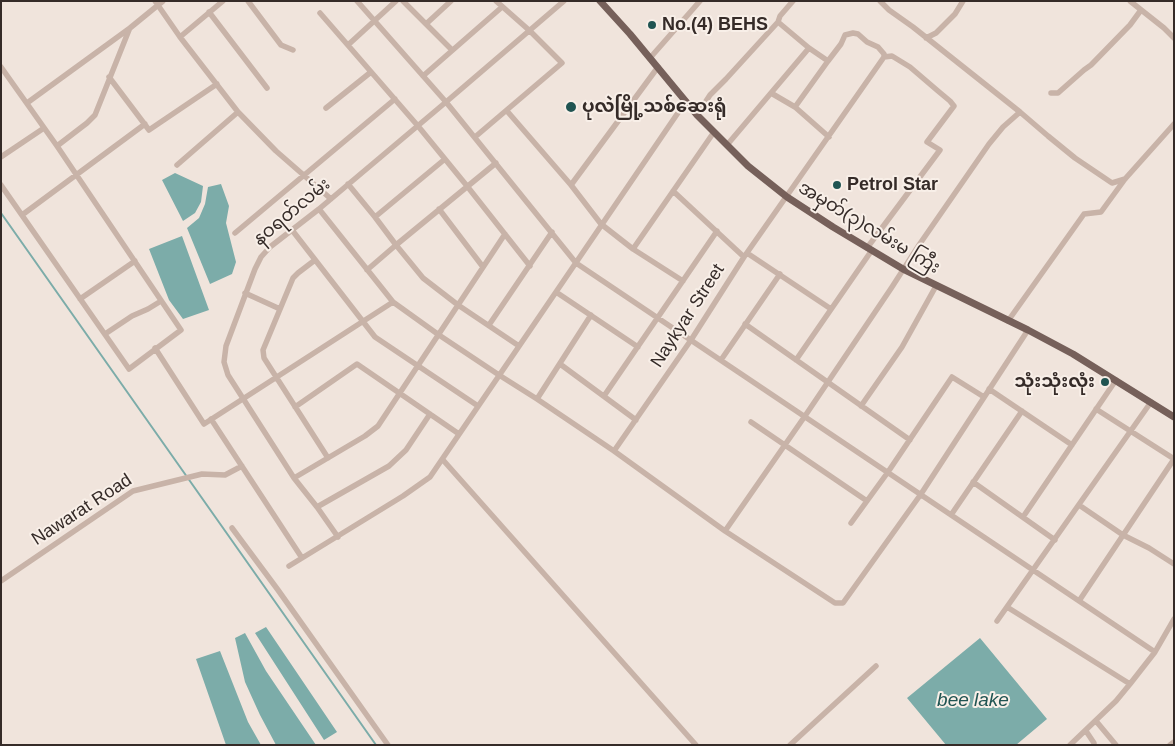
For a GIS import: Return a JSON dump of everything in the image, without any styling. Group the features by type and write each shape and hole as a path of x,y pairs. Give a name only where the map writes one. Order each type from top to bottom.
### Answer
{"main road":[{"name":"အမှတ်(၃)လမ်းမ ကြီး","path":"600,1 697,115 748,166 787,197 904,269 1073,354 1174,417"}],"street":[{"path":"180,37 223,1"},
{"path":"248,1 282,45 293,50"},
{"path":"358,1 446,102 576,262 1155,652"},
{"path":"348,45 396,1"},
{"path":"403,1 452,50"},
{"path":"426,24 451,1"},
{"path":"475,137 562,63 496,1"},
{"path":"650,58 700,1"},
{"path":"697,115 710,96 778,22 780,16 793,1"},
{"path":"880,1 1068,152 1112,183 1125,179"},
{"path":"926,38 936,33 955,14 963,1"},
{"path":"1130,1 1174,38"},
{"path":"27,103 130,28 159,3 180,37 238,112 276,150 331,199"},
{"name":"နဝရတ်လမ်း","path":"338,537 294,478 228,375 224,362 226,346 245,293 261,257 270,247 320,209 530,31 559,3"},
{"path":"423,76 502,7"},
{"path":"1051,94 1058,93 1091,65 1130,25 1141,10"},
{"path":"209,12 267,88"},
{"path":"320,13 418,126 530,266"},
{"path":"778,22 828,61"},
{"path":"57,146 87,123 95,114 130,28"},
{"path":"795,107 841,44 845,35 853,33 858,34 867,42 878,47 884,54 884,57 892,56 910,67 954,106 927,142 940,150 870,249 796,360"},
{"path":"726,145 809,48"},
{"name":"Naykyar Street","path":"614,451 691,340 746,255 884,57"},
{"path":"1,66 181,330 128,369 1,185"},
{"path":"571,185 658,67"},
{"path":"326,108 371,72"},
{"path":"109,77 150,130 216,84"},
{"path":"771,93 795,107 829,137"},
{"path":"234,233 395,99"},
{"path":"289,566 419,486 430,477 686,101"},
{"path":"507,111 571,185 601,224 633,249 683,281"},
{"path":"177,165 238,112"},
{"path":"726,531 989,144 1020,112"},
{"path":"22,215 145,124"},
{"path":"1008,321 1084,214 1101,212 1125,179 1174,124"},
{"path":"1,157 44,128"},
{"path":"633,249 714,132"},
{"path":"375,217 445,159"},
{"path":"367,270 496,163"},
{"path":"348,184 423,278 458,305 519,346"},
{"path":"673,191 746,255 780,274 831,309"},
{"path":"320,209 393,302 439,335 614,451 726,531 835,603 843,603 921,494 1028,330"},
{"path":"439,209 483,267"},
{"path":"292,230 375,337 478,406"},
{"path":"604,396 717,231"},
{"path":"489,325 552,232"},
{"path":"294,478 378,426 505,234"},
{"path":"315,260 293,278 263,350 264,358 276,378 328,458"},
{"path":"80,300 135,261"},
{"path":"721,360 780,274"},
{"path":"861,406 902,347 936,286"},
{"path":"556,292 638,347"},
{"path":"245,293 280,309"},
{"path":"104,334 132,316 161,301"},
{"path":"156,348 204,424 393,302"},
{"path":"538,399 591,315"},
{"path":"745,324 910,440"},
{"path":"295,407 357,364 459,434"},
{"path":"560,364 636,420"},
{"path":"851,524 952,378 984,398"},
{"path":"1023,517 1116,380"},
{"path":"989,389 1072,445"},
{"path":"997,621 1151,402"},
{"path":"1079,601 1174,460 1096,409"},
{"path":"951,515 1022,411"},
{"path":"317,507 390,466 406,450 430,414"},
{"path":"211,419 302,558"},
{"path":"751,422 784,446 867,500"},
{"path":"443,460 696,745"},
{"name":"Nawarat Road","path":"1,581 132,491 202,474 225,475 242,466"},
{"path":"973,482 1055,540"},
{"path":"1079,505 1123,535 1149,548 1174,564"},
{"path":"232,528 388,745"},
{"path":"1007,607 1130,684"},
{"path":"1070,745 1116,701 1155,652 1174,619"},
{"path":"790,745 876,666"},
{"path":"1096,721 1116,745"},
{"path":"1086,730 1094,745"},
{"path":"1170,745 1174,742"}],"water":[{"path":"175,173 203,186 201,202 195,213 183,221 162,180"},
{"path":"221,184 229,206 226,223 236,262 232,274 210,284 187,228 199,218 205,204 208,187"},
{"path":"182,236 209,310 183,319 169,300 149,249"},
{"path":"266,627 337,732 324,740 255,633"},
{"path":"245,633 266,671 316,745 276,745 245,682 235,638"},
{"name":"bee lake","path":"980,638 1047,719 1016,745 946,745 907,698"},
{"path":"220,651 248,722 261,745 226,745 196,659"}],"waterway":[{"path":"1,213 376,745"}],"place":[{"name":"No.(4) BEHS","path":"652,25"},
{"name":"ပုလဲမြို့သစ်ဆေးရုံ","path":"571,107"},
{"name":"Petrol Star","path":"837,185"},
{"name":"သုံးသုံးလုံး","path":"1105,382"}]}
